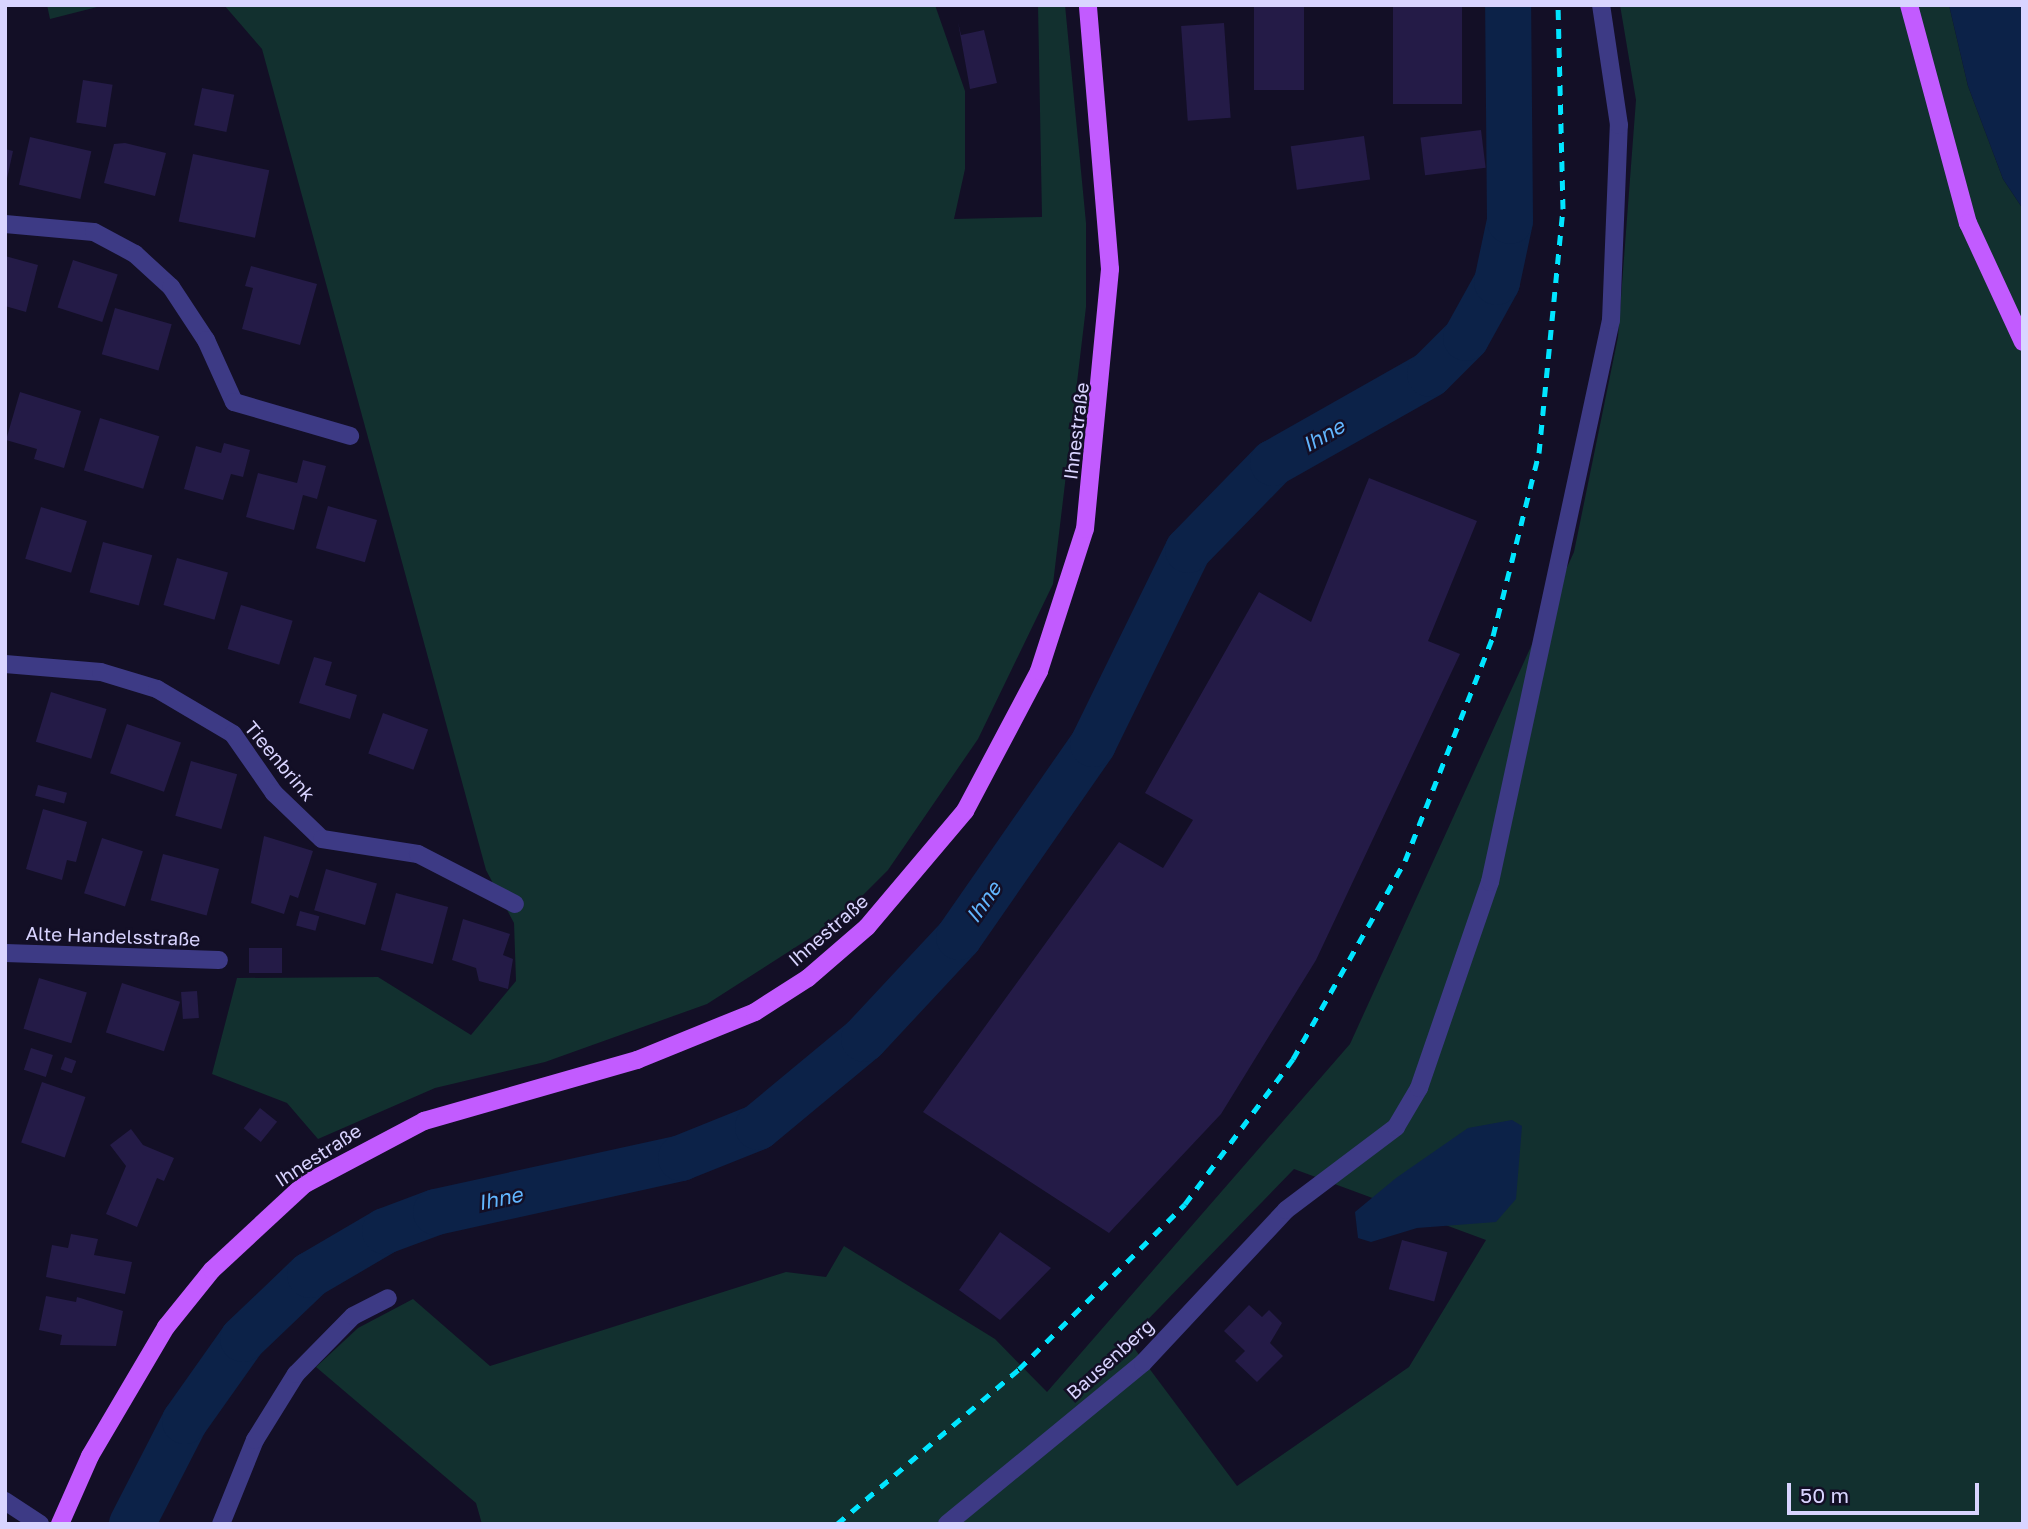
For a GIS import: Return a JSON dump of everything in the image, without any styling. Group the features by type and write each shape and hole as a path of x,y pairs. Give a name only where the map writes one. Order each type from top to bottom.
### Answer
{"main road":[{"name":"Ihnestraße","path":"60,1524 90,1456 166,1327 212,1270 305,1184 424,1121 637,1060 755,1012 808,978 867,928 965,811 1039,671 1085,528 1110,269 1087,5"},
{"path":"1909,5 1968,223 2023,342"}],"street":[{"name":"Bausenberg","path":"947,1524 1143,1363 1286,1210 1396,1127 1419,1087 1490,882 1611,320 1619,125 1601,5"},
{"path":"5,223 94,232 135,254 171,287 206,340 234,402 350,436"},
{"name":"Tieenbrink","path":"5,664 101,672 156,689 233,734 274,793 322,839 418,854 515,904"},
{"name":"Alte Handelsstraße","path":"5,953 219,960"},
{"path":"221,1524 255,1440 296,1374 353,1317 388,1298"},
{"path":"5,1501 40,1524"}],"green space":[{"path":"47,5 105,5 50,19"},
{"path":"224,5 935,5 965,91 965,169 954,219 1042,217 1038,5 1065,5 1086,223 1086,307 1053,584 978,739 888,870 838,920 707,1004 545,1062 435,1088 318,1139 287,1103 212,1074 237,978 378,977 471,1035 516,981 514,923 486,870 262,49"},
{"path":"1620,5 1949,5 1968,86 2003,179 2023,209 2023,1524 482,1524 476,1503 316,1367 358,1328 413,1299 490,1366 786,1272 826,1277 844,1246 995,1339 1047,1392 1350,1044 1574,552 1618,337 1636,100","holes":["1294,1169 1486,1240 1409,1367 1237,1486 1128,1340"]}],"water":[{"path":"1949,5 2023,5 2023,209 2003,179 1968,86"},
{"path":"1512,1120 1522,1126 1516,1199 1496,1222 1417,1228 1371,1242 1358,1238 1355,1212 1396,1178 1468,1128"}],"building":[{"path":"1254,5 1304,5 1304,90 1254,90"},
{"path":"1393,5 1462,5 1462,104 1393,104"},
{"path":"958,22 961,35 984,30 997,83 970,89"},
{"path":"1224,23 1231,118 1188,121 1181,26"},
{"path":"83,80 113,85 106,127 76,122"},
{"path":"202,88 234,95 226,132 194,125"},
{"path":"1481,130 1486,168 1425,175 1420,137"},
{"path":"1364,136 1370,180 1297,190 1291,146"},
{"path":"30,137 91,151 80,199 19,185"},
{"path":"125,143 166,153 155,196 104,183 114,144"},
{"path":"5,149 13,151 6,183 5,183"},
{"path":"193,154 269,170 255,238 179,221"},
{"path":"5,256 38,265 26,312 5,306"},
{"path":"73,260 118,275 102,322 58,308"},
{"path":"251,266 317,284 300,345 242,329 253,288 245,286"},
{"path":"115,308 172,324 158,370 102,354"},
{"path":"20,392 81,411 64,468 34,459 37,449 6,440"},
{"path":"100,418 159,436 143,489 84,471"},
{"path":"224,443 250,450 243,477 231,474 223,500 184,489 196,446 221,453"},
{"path":"303,460 326,466 317,499 303,495 294,530 246,517 258,473 297,483"},
{"path":"1369,478 1477,521 1428,641 1460,654 1316,960 1221,1114 1109,1233 923,1112 1119,842 1163,868 1193,820 1145,793 1259,592 1311,622"},
{"path":"328,506 377,520 365,562 316,548"},
{"path":"41,507 87,521 71,573 25,559"},
{"path":"103,542 152,555 139,605 90,592"},
{"path":"177,558 228,573 214,620 163,605"},
{"path":"241,605 293,621 279,665 228,649"},
{"path":"314,657 332,662 325,685 357,695 350,719 299,703"},
{"path":"51,692 106,709 91,759 36,742"},
{"path":"383,713 428,729 413,770 368,753"},
{"path":"127,724 181,743 164,792 110,773"},
{"path":"191,761 237,774 221,829 175,816"},
{"path":"38,785 67,793 64,803 35,796"},
{"path":"43,809 87,822 76,862 67,860 62,880 26,869"},
{"path":"264,836 313,851 298,898 290,895 284,914 251,903"},
{"path":"102,838 143,851 125,906 84,893"},
{"path":"163,854 219,869 207,915 151,900"},
{"path":"326,869 377,884 365,925 314,910"},
{"path":"396,893 448,907 433,964 381,950"},
{"path":"300,911 319,916 315,931 296,925"},
{"path":"463,919 510,934 503,955 513,959 508,989 479,981 476,968 452,960"},
{"path":"249,948 282,948 282,973 249,973"},
{"path":"39,978 87,993 71,1043 24,1029"},
{"path":"122,983 180,1002 164,1051 106,1032"},
{"path":"197,991 199,1018 183,1019 181,992"},
{"path":"31,1048 53,1055 46,1077 24,1070"},
{"path":"65,1057 76,1061 72,1073 61,1069"},
{"path":"42,1082 85,1097 65,1157 21,1143"},
{"path":"260,1108 277,1122 261,1142 244,1128"},
{"path":"131,1129 143,1145 174,1158 164,1181 157,1178 137,1227 106,1214 126,1166 110,1145"},
{"path":"1000,1232 1051,1268 1000,1320 959,1290"},
{"path":"71,1234 98,1239 94,1255 132,1262 125,1294 46,1277 52,1245 68,1248"},
{"path":"1402,1240 1447,1252 1434,1301 1389,1289"},
{"path":"46,1296 76,1302 77,1297 123,1311 116,1346 60,1345 62,1335 39,1330"},
{"path":"1249,1305 1262,1317 1269,1310 1282,1323 1270,1343 1283,1356 1257,1382 1235,1361 1245,1351 1224,1331"}],"waterway":[{"name":"Ihne","path":"132,1524 185,1421 243,1339 310,1275 385,1231 436,1212 681,1158 758,1127 864,1039 959,937 1093,744 1188,550 1273,463 1430,374 1466,338 1497,282 1510,221 1508,5"}],"railway":[{"path":"837,1524 1019,1369 1185,1204 1293,1059 1405,861 1493,636 1539,453 1563,209 1558,5"}]}
